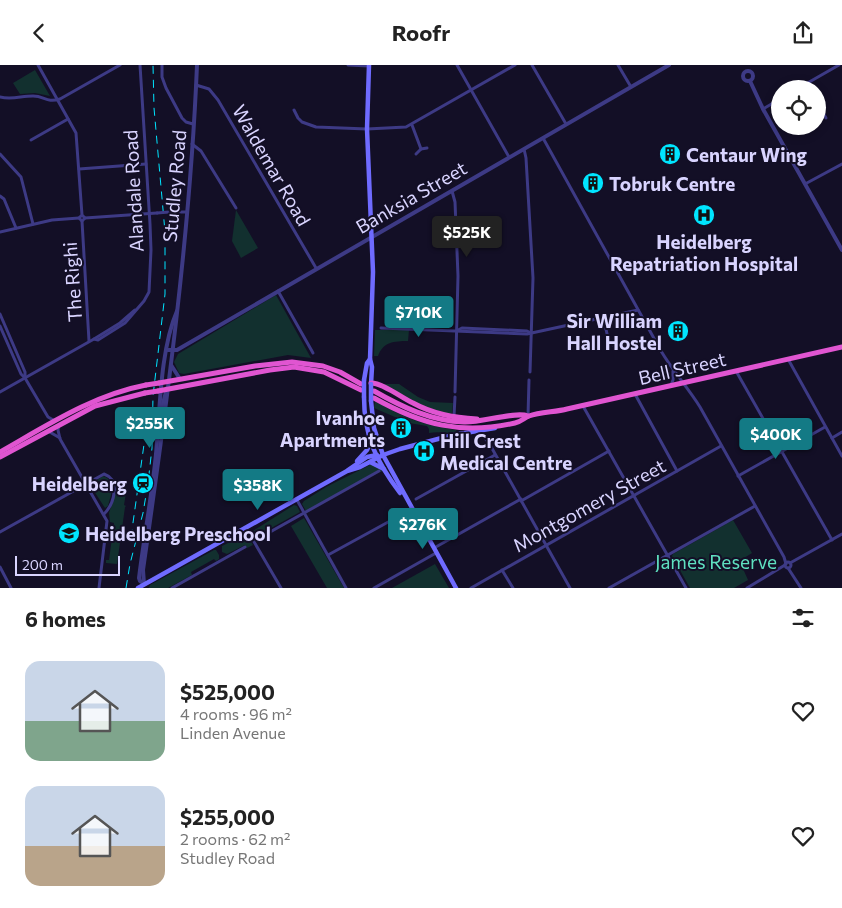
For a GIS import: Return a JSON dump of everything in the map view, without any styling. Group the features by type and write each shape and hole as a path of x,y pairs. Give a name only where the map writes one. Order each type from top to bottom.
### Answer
{"highway":[{"name":"Bell Street","path":"501,426 520,422 528,417 668,387 736,370 841,349"},
{"path":"0,457 104,396 125,389 274,363 298,362 329,368 363,386"},
{"path":"58,423 101,403 164,389 276,369 294,367 324,373 363,386"},
{"path":"371,384 380,385 424,409 454,417 488,420"},
{"path":"374,391 404,407 438,419 463,422 488,420"},
{"path":"372,399 405,415 442,426 466,428 501,426"},
{"name":"Bell Street","path":"488,420 519,414 528,417"},
{"path":"0,452 47,429"}],"main road":[{"path":"369,66 367,129 373,273 370,359 374,428 385,470 407,502"},
{"path":"370,359 367,363 363,386 364,418 370,442 387,463 456,588"},
{"path":"365,372 368,373 372,369"},
{"path":"363,386 371,384"},
{"name":"Bell Street","path":"380,456 453,435 489,430 501,426"},
{"path":"347,471 366,451 370,442"},
{"path":"387,463 395,451"},
{"path":"353,465 368,456 380,456"},
{"path":"138,588 145,586 347,471 380,456"},
{"path":"370,462 385,470"}],"street":[{"name":"The Righi","path":"38,65 76,133 92,340"},
{"path":"0,97 14,99 32,96 52,101 58,100 120,65"},
{"name":"Alandale Road","path":"0,392 92,340 98,340 122,326 134,315 148,292 151,250 140,65"},
{"path":"162,65 162,77 166,88 182,118 186,122 193,124"},
{"name":"Studley Road","path":"164,389 169,381 178,309 197,65"},
{"path":"348,65 369,66"},
{"path":"457,65 509,157"},
{"path":"294,109 298,118 309,125 367,129 406,127 515,65"},
{"path":"532,65 566,125"},
{"path":"618,65 631,87"},
{"name":"Banksia Street","path":"167,350 177,350 668,65"},
{"path":"741,65 745,71 752,73 750,81 763,109 842,249"},
{"path":"813,80 839,65"},
{"path":"745,71 743,77 746,81 750,81"},
{"name":"Waldemar Road","path":"196,85 209,89 218,100 316,268"},
{"path":"763,109 771,104"},
{"path":"31,141 68,119"},
{"path":"412,125 421,149"},
{"path":"543,138 638,310 673,371 688,388 801,588"},
{"path":"192,144 201,151 236,208"},
{"path":"416,154 421,149 426,148"},
{"path":"524,149 533,277 530,373"},
{"path":"0,154 21,177 33,224"},
{"path":"79,169 146,164"},
{"path":"805,184 842,164"},
{"path":"452,191 455,202 458,276 455,392"},
{"path":"0,196 4,199 16,228"},
{"path":"0,232 52,220 186,212"},
{"path":"278,291 312,353"},
{"name":"Studley Road","path":"145,586 143,570 163,409 164,389 161,382 174,318 178,309"},
{"path":"380,328 527,331 531,333 638,310"},
{"path":"0,315 25,373 25,378"},
{"path":"603,317 609,342 613,345"},
{"path":"0,326 21,375 25,378 48,417 58,423 60,439 104,514 108,526 100,588"},
{"path":"788,359 842,456"},
{"path":"171,365 180,379"},
{"path":"736,370 832,540"},
{"path":"668,387 673,380 673,371"},
{"path":"528,417 529,380"},
{"path":"635,394 677,471"},
{"path":"454,417 455,397"},
{"path":"583,405 686,588"},
{"name":"Studley Road","path":"145,586 140,582 139,578 160,416 163,409"},
{"path":"48,417 47,429 60,439"},
{"path":"738,477 825,427"},
{"path":"487,439 489,430"},
{"path":"479,431 487,439 570,588"},
{"path":"832,438 842,432"},
{"name":"Montgomery Street","path":"471,588 722,446"},
{"path":"374,588 521,500 609,451"},
{"path":"416,499 495,455"},
{"path":"254,541 379,471"},
{"path":"0,532 105,474 112,478 115,484 110,506 104,514"},
{"path":"297,500 346,588"},
{"path":"609,588 755,506"},
{"path":"328,555 401,515"},
{"path":"246,528 281,588"},
{"path":"747,588 842,534"},
{"path":"172,588 245,547"},
{"path":"0,567 11,588"},
{"path":"502,570 513,588"}],"green space":[{"path":"35,70 50,96 35,93 20,94 13,83"},
{"path":"236,210 258,248 241,258 232,241"},
{"path":"276,295 311,358 288,355 184,374 179,373 174,362 178,354"},
{"path":"375,330 409,330 408,341 390,343 380,351 378,356 374,356"},
{"path":"383,384 399,384 418,397 430,402 453,403 452,413 422,406"},
{"path":"375,401 414,420 456,430 457,432 429,433 427,426 409,423 374,408"},
{"path":"372,464 383,471 380,472 379,470 306,511 302,504 304,501 326,487"},
{"path":"103,476 112,485 108,506 105,508 90,485"},
{"path":"116,491 126,493 124,505 126,506 117,564 106,563 106,560 109,560 114,523 110,522 109,513"},
{"path":"294,505 297,506 300,512 255,537 253,531"},
{"path":"304,518 344,588 327,588 291,526"},
{"name":"James Reserve","path":"733,520 752,553 744,558 744,571 748,580 734,588 690,588 672,556 673,554"},
{"path":"244,535 248,536 253,545 247,548 245,545 227,554 222,552 222,546"},
{"path":"214,550 219,555 219,559 216,561 214,559 191,572 192,575 168,588 149,588 150,585"},
{"path":"435,564 449,588 392,588"}],"railway":[{"path":"126,588 148,483 152,448 153,396 165,294 165,232 154,108 153,65"},
{"path":"131,537 147,423"}],"place":[{"name":"Centaur Wing","path":"670,154"},
{"name":"Tobruk Centre","path":"593,183"},
{"name":"Heidelberg Repatriation Hospital","path":"704,215"},
{"name":"Sir William Hall Hostel","path":"678,331"},
{"name":"Ivanhoe Apartments","path":"401,428"},
{"name":"Hill Crest Medical Centre","path":"424,451"},
{"name":"Heidelberg","path":"143,483"},
{"name":"Heidelberg Preschool","path":"69,533"}]}
